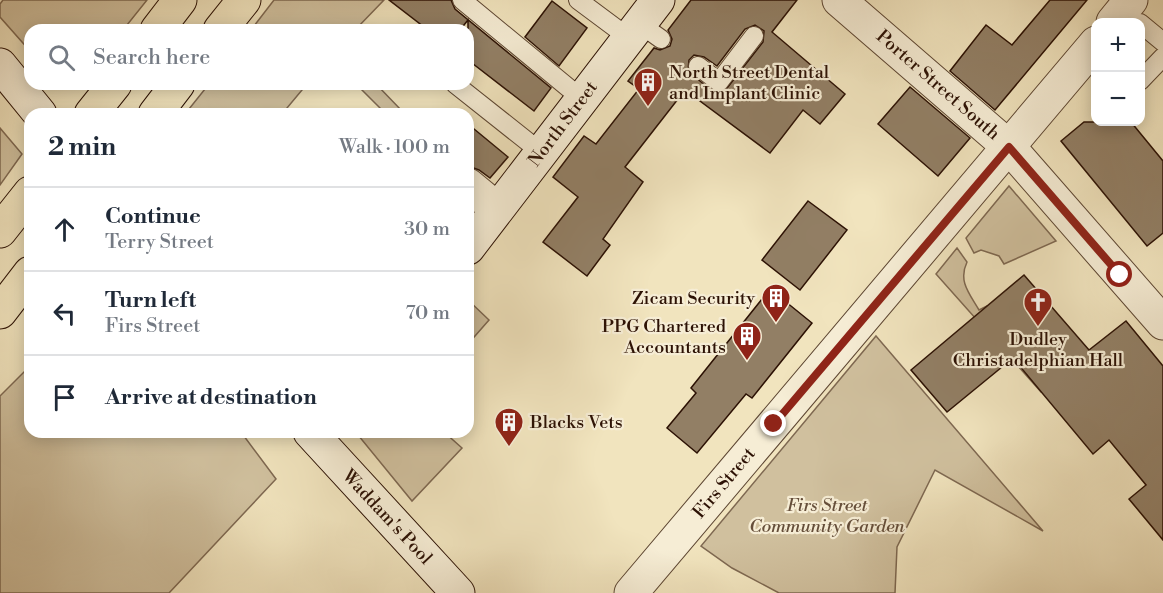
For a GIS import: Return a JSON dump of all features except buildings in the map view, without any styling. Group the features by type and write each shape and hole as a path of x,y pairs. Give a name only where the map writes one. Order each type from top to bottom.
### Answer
{"highway":[{"path":"162,24 180,0"},
{"path":"225,24 244,0"},
{"path":"96,108 110,90"},
{"path":"160,108 173,90"},
{"path":"0,231 24,201"},
{"path":"0,312 24,281"}],"street":[{"name":"Porter Street South","path":"839,0 1009,147 1163,323"},
{"name":"North Street","path":"474,240 582,99 647,25"},
{"name":"Firs Street","path":"631,593 1091,48"},
{"path":"0,65 33,106"},
{"path":"474,190 497,209"},
{"name":"Waddam's Pool","path":"319,438 458,593"}],"lane":[{"path":"462,0 582,99"},
{"path":"578,0 647,25"},
{"path":"1130,15 1163,42"},
{"path":"698,66 719,82 754,36"},
{"path":"1145,76 1163,57"},
{"path":"463,90 542,153"}],"green space":[{"path":"3,0 147,0 128,24 24,24 24,44 0,17 0,4"},
{"path":"274,0 384,0 361,24 256,24"},
{"path":"204,90 302,90 287,108 190,108"},
{"path":"362,90 382,90 399,108 380,108"},
{"path":"0,128 22,154 0,185"},
{"path":"1009,186 1056,241 1004,264 999,256 981,250 974,253 966,238"},
{"path":"957,248 967,262 964,281 979,310 987,306 1052,382 1041,392 936,274"},
{"path":"474,306 489,320 474,337"},
{"name":"Firs Street Community Garden","path":"876,336 1043,531 935,470 897,547 895,593 779,593 732,568 701,546"},
{"path":"24,372 24,438 245,438 276,479 169,593 0,593 0,396"},
{"path":"360,438 451,438 462,448 412,501"}],"place":[{"name":"North Street Dental and Implant Clinic","path":"648,108"},
{"name":"Zicam Security","path":"776,324"},
{"name":"Dudley Christadelphian Hall","path":"1038,328"},
{"name":"PPG Chartered Accountants","path":"747,362"},
{"name":"Blacks Vets","path":"509,448"}],"route":[{"path":"774,424 1009,147 1120,275"}]}
